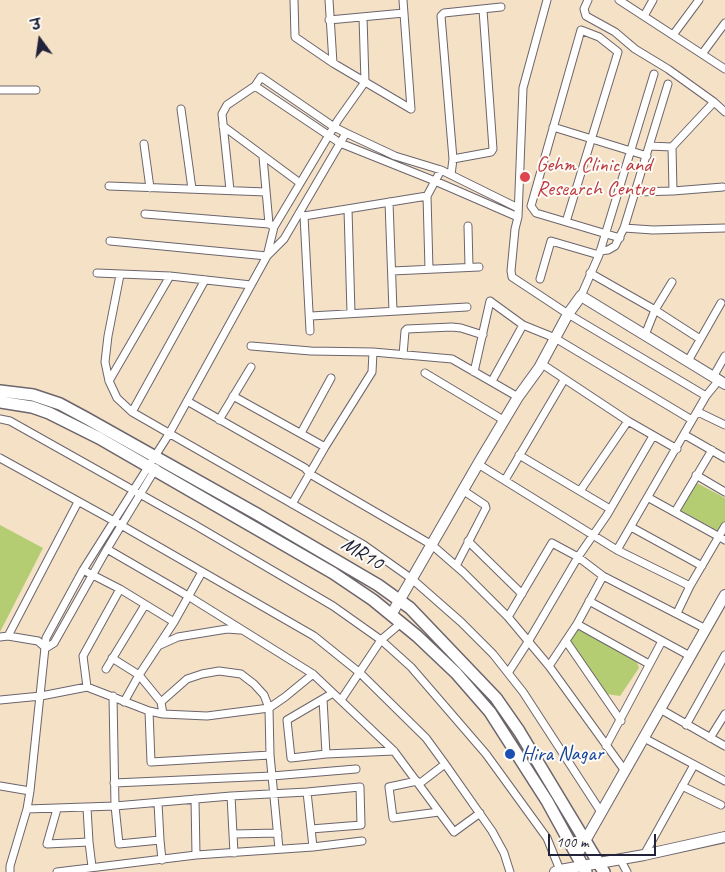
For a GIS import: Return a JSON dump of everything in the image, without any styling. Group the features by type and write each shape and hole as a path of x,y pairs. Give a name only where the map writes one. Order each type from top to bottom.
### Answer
{"main road":[{"name":"MR10","path":"0,390 33,395 60,404 354,571 410,608 496,698 519,732 601,867"},
{"name":"MR10","path":"0,402 32,407 49,413 99,438 151,470 333,573 391,615 456,673 490,712 547,801 582,864"}],"street":[{"path":"294,0 295,37 332,63 411,109 403,0"},
{"path":"329,0 332,63"},
{"path":"547,0 523,88 518,217 515,229 512,277 568,314 706,396"},
{"path":"588,0 584,9 586,16 615,32 635,49 668,69 725,112"},
{"path":"619,0 725,69"},
{"path":"644,16 653,0"},
{"path":"673,35 699,0"},
{"path":"451,175 453,159 441,16 444,14 502,7"},
{"path":"453,159 490,152 493,149 483,10"},
{"path":"329,20 404,14"},
{"path":"272,226 293,196 334,127 365,82 363,17"},
{"path":"702,54 725,23"},
{"path":"566,222 618,52 599,37 581,30 531,206 536,213 605,234 620,238"},
{"path":"391,615 478,464 518,397 542,364 554,338 581,296 600,253 654,74"},
{"path":"230,190 223,109 255,86 261,77 334,127 395,156 440,170 518,208"},
{"path":"540,279 551,241 600,253 612,249 620,238 636,192 668,84"},
{"path":"255,86 340,143 518,217"},
{"path":"0,90 36,90"},
{"path":"673,191 672,147 714,102"},
{"path":"182,109 192,189"},
{"path":"223,126 300,183"},
{"path":"553,127 647,156"},
{"path":"310,331 302,215 305,203 346,133"},
{"path":"144,144 150,188"},
{"path":"650,146 672,147"},
{"path":"263,157 266,192 272,226 267,256"},
{"path":"429,269 427,196 440,170"},
{"path":"109,186 266,192"},
{"path":"636,192 723,187"},
{"path":"293,196 305,203"},
{"path":"10,872 30,791 46,638 83,570 133,490 159,459 170,434 267,256 284,239 302,215 427,196"},
{"path":"389,202 393,311"},
{"path":"348,209 351,314"},
{"path":"145,214 272,226"},
{"path":"468,226 469,267"},
{"path":"624,228 653,230 725,228"},
{"path":"110,241 267,256"},
{"path":"392,271 479,267"},
{"path":"97,273 170,276 251,285"},
{"path":"120,274 105,362 117,398 132,412 364,545 412,579 461,622 508,673 523,692 601,812"},
{"path":"590,274 656,310 700,339"},
{"path":"110,381 170,276"},
{"path":"132,412 205,280"},
{"path":"645,335 656,310 672,282"},
{"path":"581,296 719,380"},
{"path":"474,372 490,301 523,325 554,338 692,420"},
{"path":"688,361 721,303"},
{"path":"310,316 468,307"},
{"path":"492,381 523,325"},
{"path":"403,355 404,331 407,329 452,327 482,335"},
{"path":"251,346 311,351 373,352 452,359 518,397"},
{"path":"292,504 372,372 373,352"},
{"path":"617,550 649,498 706,396 719,380 725,356"},
{"path":"542,364 564,380 676,450"},
{"path":"219,420 250,367"},
{"path":"426,374 505,421"},
{"path":"301,433 331,378"},
{"path":"505,480 564,380"},
{"path":"234,396 325,447"},
{"path":"188,401 305,468 310,474 432,545 508,618 549,666 625,771"},
{"path":"698,412 725,426"},
{"path":"0,419 10,421 133,490 333,606 381,640 411,667 486,754 547,838 557,871 582,864 601,867 620,859 725,837"},
{"path":"580,491 628,421"},
{"path":"685,435 725,458"},
{"path":"508,673 653,436"},
{"path":"675,512 712,450"},
{"path":"519,455 610,508"},
{"path":"0,458 314,636 360,673 426,738 492,831 504,853 510,872"},
{"path":"478,464 617,550 690,586"},
{"path":"46,648 54,643 107,548 141,495 151,470"},
{"path":"696,476 725,492"},
{"path":"456,566 486,508 485,505 464,491"},
{"path":"649,498 722,538"},
{"path":"46,648 38,641 4,637 78,502"},
{"path":"677,613 702,566 722,538 725,526"},
{"path":"631,527 702,566"},
{"path":"468,541 522,594"},
{"path":"508,618 552,543 578,557 603,576 706,629"},
{"path":"107,548 313,674 394,751 454,832 480,813"},
{"path":"83,570 120,589 174,622"},
{"path":"124,702 139,675 174,622 202,572"},
{"path":"549,666 566,641 603,576"},
{"path":"87,687 83,656 120,589"},
{"path":"582,864 586,840 690,656 722,607 725,595"},
{"path":"589,601 690,656"},
{"path":"106,669 144,605"},
{"path":"341,700 381,640 401,623"},
{"path":"576,624 649,664"},
{"path":"158,646 178,637 227,629 240,630"},
{"path":"566,641 621,720"},
{"path":"606,746 662,641"},
{"path":"686,725 725,655"},
{"path":"112,658 139,675 162,702 163,714"},
{"path":"162,702 187,679 219,671 241,674 264,695 269,708 270,755 279,849"},
{"path":"0,700 41,696 87,687 150,711 163,714 207,716 269,708 313,674"},
{"path":"333,693 287,720 291,758 326,754 394,751"},
{"path":"113,696 114,806 119,844 160,840"},
{"path":"323,699 326,754"},
{"path":"660,709 725,746"},
{"path":"150,711 151,762 270,755"},
{"path":"710,738 725,714"},
{"path":"644,738 725,781"},
{"path":"439,812 393,818 389,787 418,782 445,764"},
{"path":"644,854 694,765"},
{"path":"114,783 272,776 356,769"},
{"path":"0,786 30,791"},
{"path":"682,786 721,805"},
{"path":"27,809 87,808 360,787 361,825 311,829"},
{"path":"307,792 313,846"},
{"path":"231,796 234,853"},
{"path":"195,799 196,855"},
{"path":"158,802 162,860"},
{"path":"87,808 92,867"},
{"path":"57,809 47,844 89,842"},
{"path":"234,834 278,833"},
{"path":"57,872 196,855 362,841"},
{"path":"620,859 627,872"}],"green space":[{"path":"695,482 725,498 725,523 720,532 680,510"},
{"path":"0,525 43,548 0,632"},
{"path":"577,627 636,659 639,668 620,696 606,694 569,640"}],"place":[{"name":"Gehm Clinic and Research Centre","path":"525,177"},
{"name":"Hira Nagar","path":"510,754"}]}
